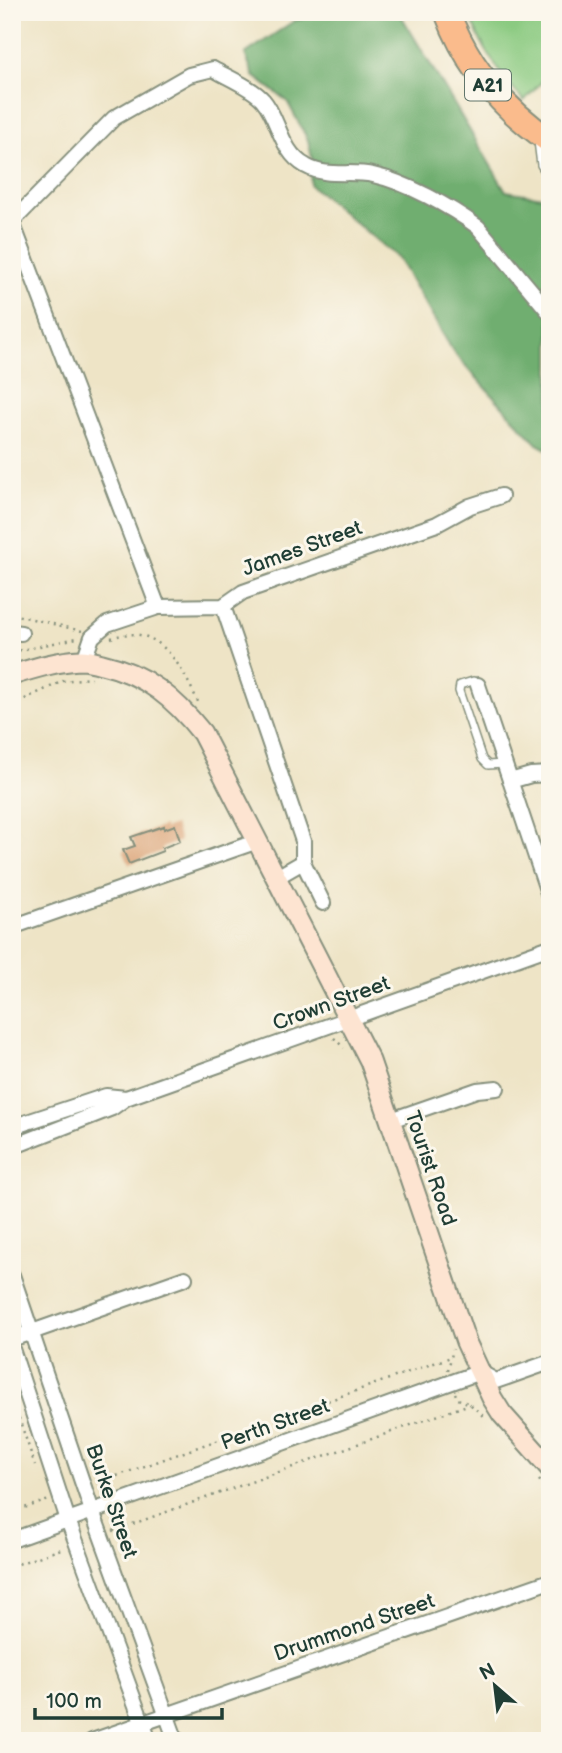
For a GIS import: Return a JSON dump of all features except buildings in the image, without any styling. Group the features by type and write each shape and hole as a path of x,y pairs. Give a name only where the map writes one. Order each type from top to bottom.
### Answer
{"highway":[{"name":"A21","path":"447,12 464,50 486,82 511,111 544,137"}],"street":[{"path":"159,607 12,222 114,118 189,75 213,69 263,100 288,149 304,165 326,174 374,175 421,193 478,227 550,313"},
{"name":"James Street","path":"84,660 92,637 107,624 159,607 223,606 243,592 437,524 470,506 501,496"},
{"path":"223,606 303,841 303,862 323,902"},
{"path":"12,675 40,666 84,660"},
{"name":"Tourist Road","path":"84,660 120,668 155,685 182,709 202,733 370,1061 466,1342 480,1372 502,1414 550,1468"},
{"path":"478,685 550,899"},
{"path":"510,782 531,775 550,774"},
{"path":"12,927 258,841"},
{"path":"277,877 303,862"},
{"name":"Crown Street","path":"12,1147 113,1108 127,1098 550,947"},
{"path":"391,1119 477,1090 497,1088"},
{"name":"Crown Street","path":"12,1127 106,1096 127,1098"},
{"name":"Burke Street","path":"12,1275 92,1511 176,1741"},
{"path":"12,1339 185,1278"},
{"path":"12,1349 68,1520 149,1741"},
{"name":"Perth Street","path":"12,1540 480,1372 496,1381 550,1362"},
{"name":"Drummond Street","path":"92,1741 550,1581"}],"lane":[{"path":"544,137 539,158 550,179"}],"path":[{"path":"12,614 82,631"},
{"path":"12,652 79,638"},
{"path":"12,705 63,681 100,679"},
{"path":"328,1027 334,1039 349,1051"},
{"path":"84,1487 451,1357"},
{"path":"12,1398 38,1475"},
{"path":"101,1535 470,1404"},
{"path":"12,1512 47,1500 49,1508"},
{"path":"12,1566 77,1544"}],"green space":[{"path":"327,12 399,12 506,191 550,198 550,451 537,444 454,353 398,258 310,185 312,158 308,140 287,101 254,76 245,54 294,21"},
{"path":"468,12 550,12 550,77 546,77 524,101 492,60"}]}
